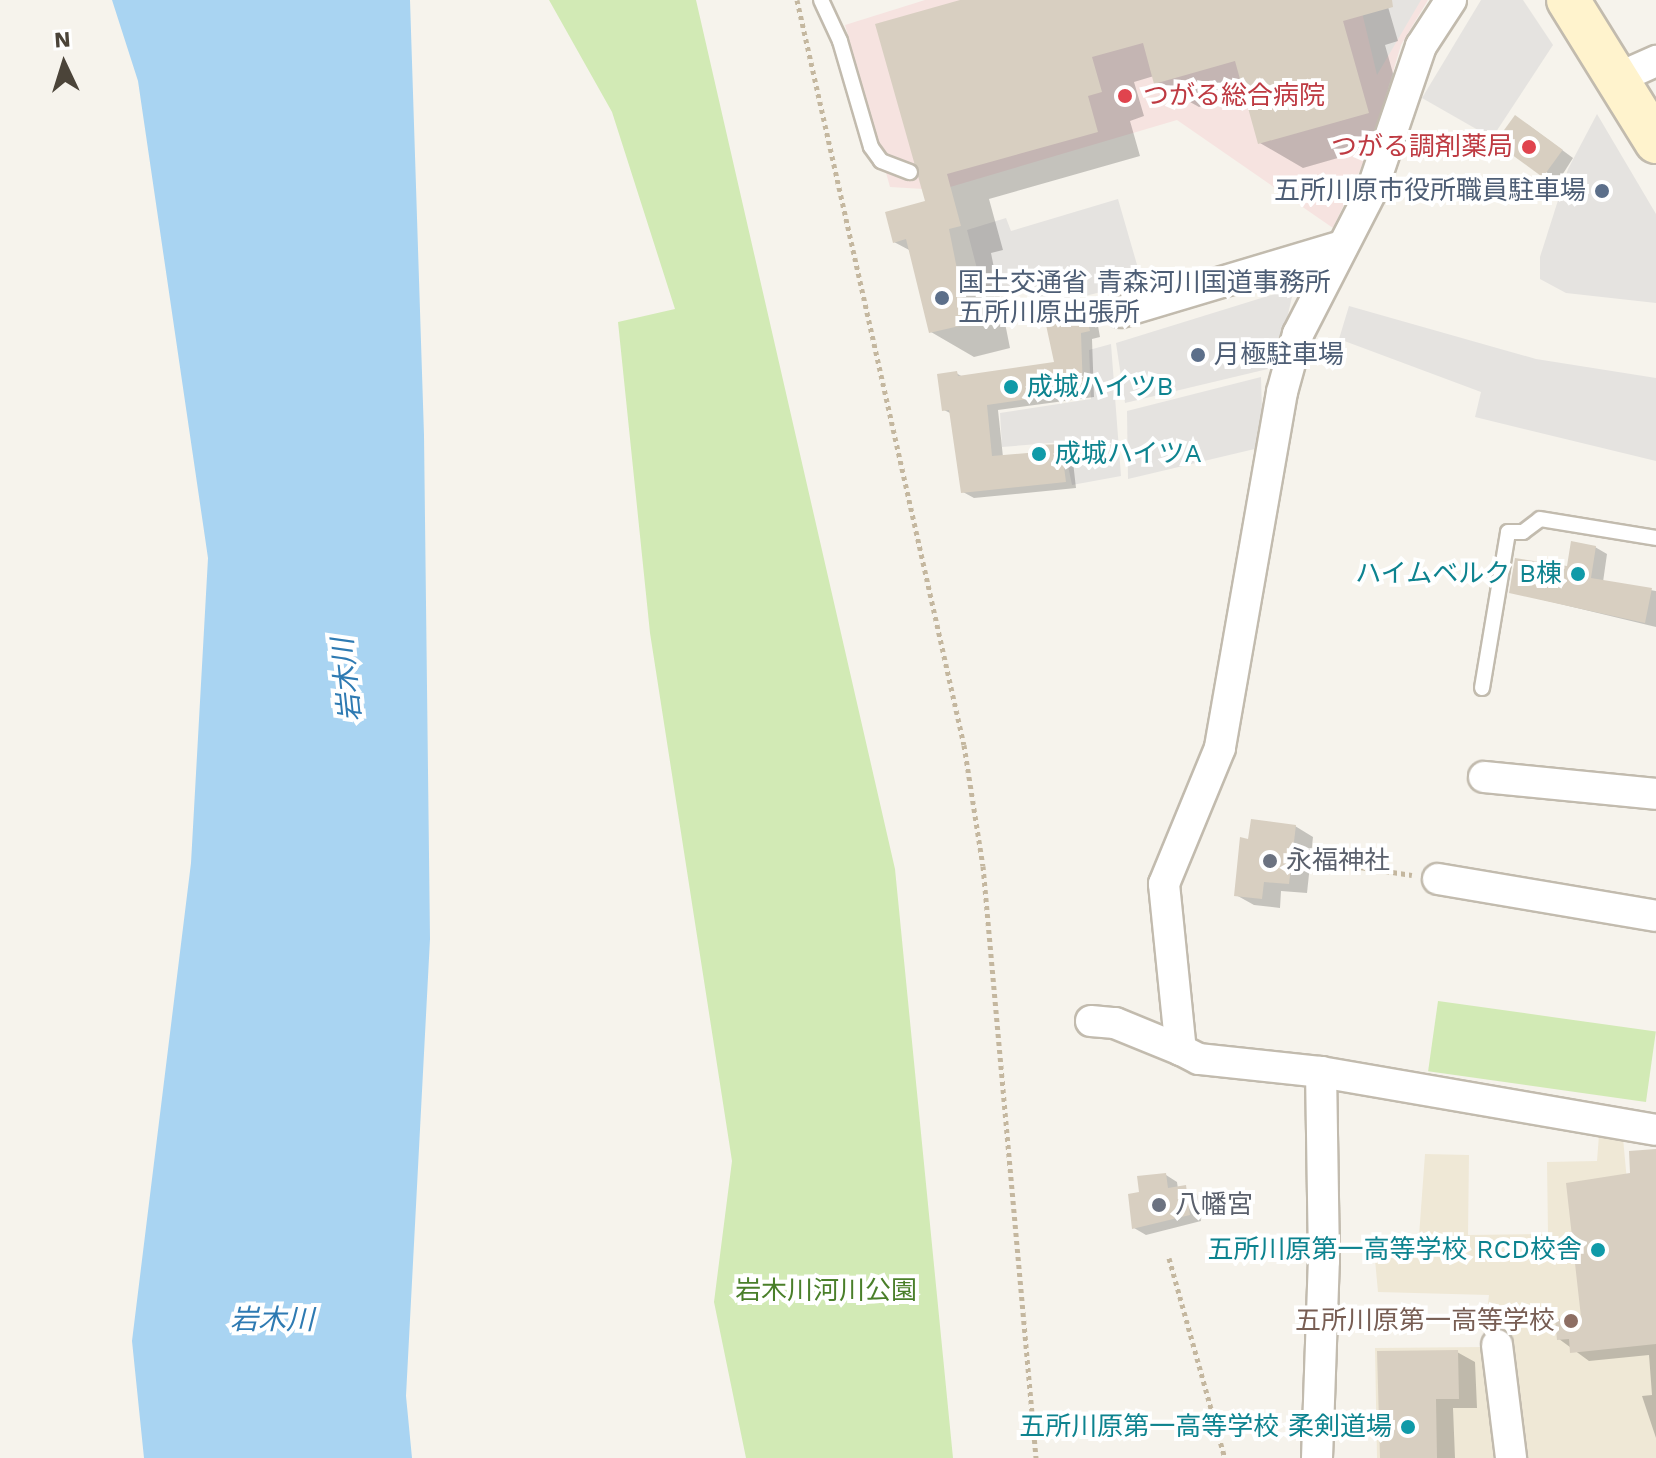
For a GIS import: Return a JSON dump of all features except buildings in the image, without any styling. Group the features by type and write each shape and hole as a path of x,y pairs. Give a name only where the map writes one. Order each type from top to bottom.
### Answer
{"street":[{"path":"1181,1050 1164,884 1220,748 1282,392 1298,334 1372,190 1421,46 1451,0"},
{"path":"1568,0 1656,142"},
{"path":"1618,78 1656,61"},
{"path":"1121,312 1342,246"},
{"path":"1484,777 1656,794"},
{"path":"1438,879 1656,916"},
{"path":"1091,1021 1115,1023 1199,1059 1321,1072 1656,1130"},
{"path":"1317,1458 1324,1261 1321,1072"},
{"path":"1497,1345 1511,1458"}],"lane":[{"path":"821,0 840,41 871,147 881,161 910,172"},
{"path":"1482,688 1508,532 1523,532 1540,519 1656,538"}],"path":[{"path":"797,0 964,745 985,881 1036,1458"},
{"path":"1314,860 1438,879"},
{"path":"1169,1258 1225,1458"}],"shaded area":[{"name":"つがる総合病院","path":"925,0 1428,0 1401,45 1370,149 1333,228 1177,120 940,190 890,187 845,25"},
{"path":"1359,0 1421,0 1377,75"},
{"path":"1481,0 1523,0 1553,45 1492,138 1422,98"},
{"name":"五所川原市役所職員駐車場","path":"1597,114 1656,214 1656,303 1566,293 1540,279 1540,257 1568,169"},
{"path":"1118,199 1142,282 1036,308 1032,286 984,296 967,230 1006,218 1011,231"},
{"name":"月極駐車場","path":"1294,288 1276,367 1125,403 1116,343"},
{"path":"1349,306 1536,359 1656,378 1656,461 1475,417 1481,392 1339,339"},
{"path":"1111,344 1121,476 1072,485 1063,442 1002,447 1000,413 1091,399 1089,350"},
{"path":"1261,377 1263,447 1128,479 1127,411"},
{"name":"五所川原第一高等学校","path":"1599,1135 1623,1138 1634,1257 1656,1255 1656,1458 1377,1458 1375,1348 1483,1347 1489,1295 1378,1292 1373,1238 1419,1236 1425,1154 1469,1155 1468,1235 1548,1234 1547,1162 1597,1161"}],"green space":[{"name":"岩木川河川公園","path":"549,0 696,0 895,869 953,1458 746,1458 714,1302 732,1161 650,633 618,322 675,309 612,112"},
{"path":"1438,1001 1656,1032 1646,1102 1428,1071"}],"water":[{"name":"岩木川","path":"112,0 410,0 424,435 430,939 406,1396 412,1458 144,1458 132,1341 191,863 208,558 138,81"}],"place":[{"name":"つがる総合病院","path":"1125,96"},
{"name":"つがる調剤薬局","path":"1529,147"},
{"name":"五所川原市役所職員駐車場","path":"1602,191"},
{"name":"国土交通省 青森河川国道事務所 五所川原出張所","path":"942,298"},
{"name":"月極駐車場","path":"1198,355"},
{"name":"成城ハイツB","path":"1011,387"},
{"name":"成城ハイツA","path":"1039,454"},
{"name":"ハイムベルク B棟","path":"1578,574"},
{"name":"永福神社","path":"1270,861"},
{"name":"八幡宮","path":"1159,1205"},
{"name":"五所川原第一高等学校 RCD校舎","path":"1598,1250"},
{"name":"五所川原第一高等学校","path":"1571,1321"},
{"name":"五所川原第一高等学校 柔剣道場","path":"1408,1427"}]}
